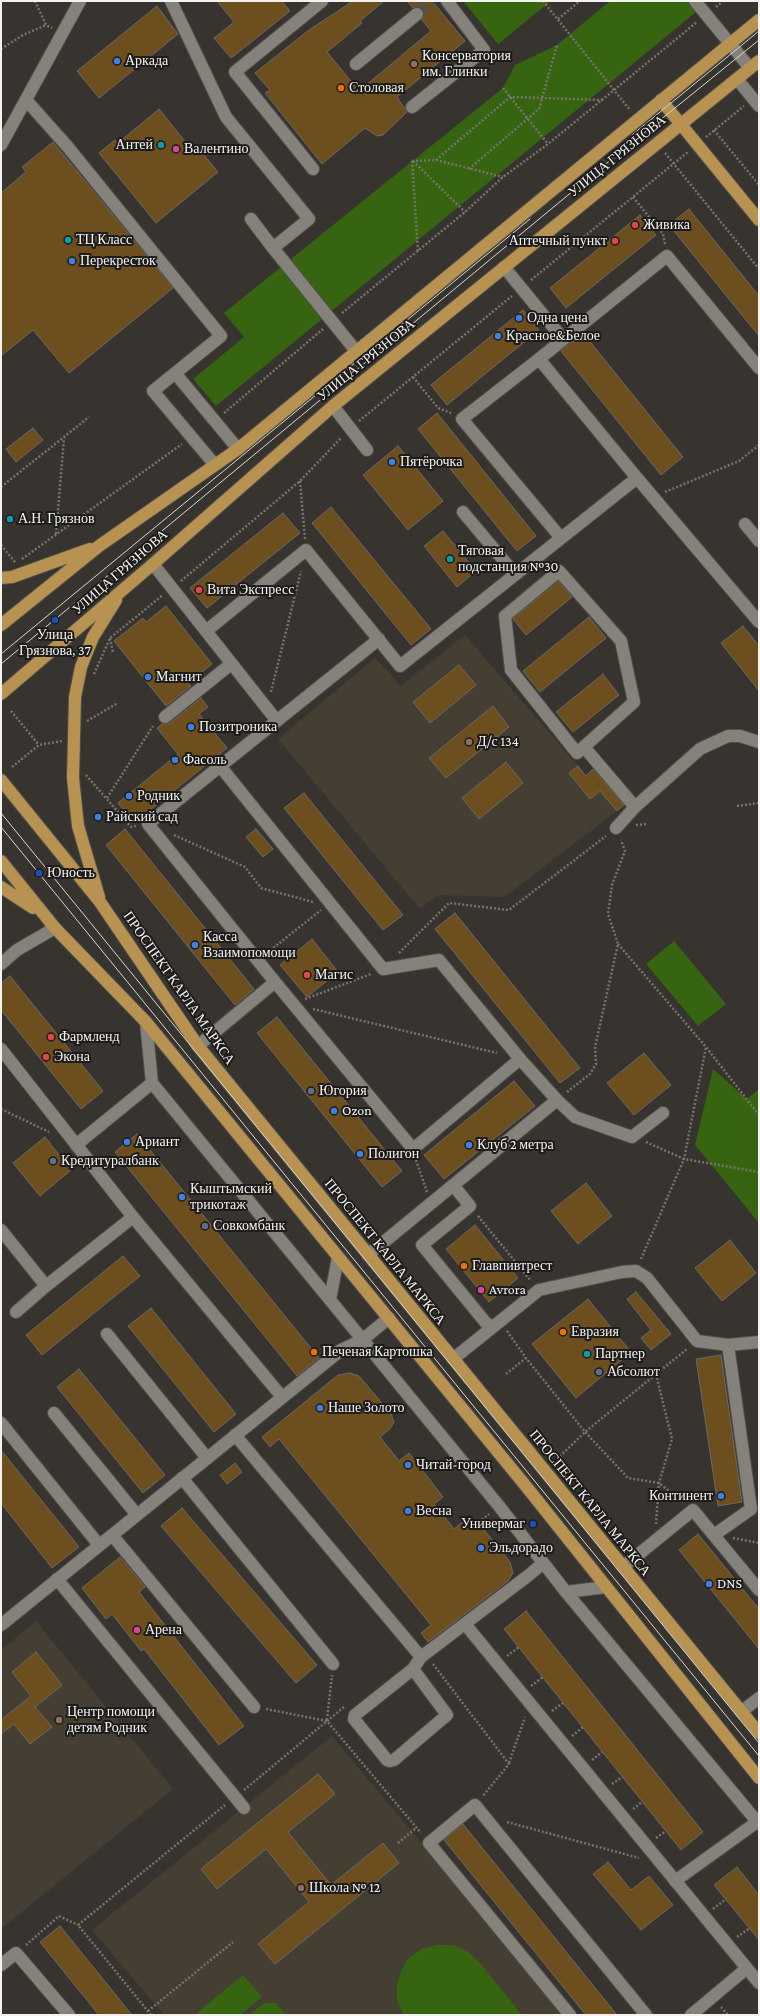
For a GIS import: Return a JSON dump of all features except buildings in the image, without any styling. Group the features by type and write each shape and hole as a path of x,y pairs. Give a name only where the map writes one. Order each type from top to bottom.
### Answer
{"main road":[{"name":"УЛИЦА ГРЯЗНОВА","path":"1,625 99,546 238,449 759,20"},
{"name":"УЛИЦА ГРЯЗНОВА","path":"1,694 153,564 332,406 754,64"},
{"path":"661,100 759,220"},
{"path":"1,578 12,577 99,546"},
{"path":"100,902 78,826 73,778 75,697 81,667 93,636 123,589"},
{"name":"ПРОСПЕКТ КАРЛА МАРКСА","path":"1,780 100,902 198,1046 759,1733"},
{"path":"1,861 55,928 146,1022 389,1318 759,1778"},
{"path":"1,887 45,916"}],"street":[{"path":"1,145 80,1"},
{"path":"171,1 226,117 309,219 273,248"},
{"path":"412,107 484,50 447,1"},
{"path":"695,1 730,44 754,64"},
{"path":"313,169 234,72 317,2"},
{"path":"356,64 417,14"},
{"path":"736,79 756,103"},
{"path":"26,100 67,146 221,336 153,391 215,465"},
{"path":"251,219 356,351"},
{"path":"561,538 462,419 667,256 759,368"},
{"path":"504,268 563,339"},
{"path":"539,359 759,622"},
{"path":"175,373 238,449"},
{"path":"332,406 367,450"},
{"path":"206,631 306,550 400,666 637,478"},
{"path":"463,512 515,574"},
{"path":"745,524 759,541"},
{"path":"153,564 277,721"},
{"path":"559,572 621,641 634,702 584,747 577,753 511,670 505,616 559,572"},
{"path":"379,639 148,824 412,1149 520,1059"},
{"path":"165,717 231,664"},
{"path":"616,828 635,807 700,749 715,740 728,736 740,736 759,742"},
{"path":"584,747 635,807"},
{"path":"220,766 331,908 383,969 439,960 520,1059 557,1100 575,1117 632,1137 663,1113"},
{"path":"1,964 18,950 55,928"},
{"path":"198,1046 275,982"},
{"path":"146,1022 152,1083 566,1592 758,1823 675,1881"},
{"path":"1,1049 133,1217 282,1397"},
{"path":"76,1145 152,1083"},
{"path":"368,1255 557,1100"},
{"path":"453,1185 470,1206 422,1245 486,1323 496,1323"},
{"path":"16,1312 46,1286 133,1217"},
{"path":"1,1230 46,1286"},
{"path":"330,1300 338,1257"},
{"path":"453,1358 539,1290 622,1272 636,1271 647,1278 697,1341 728,1345 759,1342"},
{"path":"1,1625 341,1350 362,1340 389,1318"},
{"path":"107,1334 207,1458"},
{"path":"714,1535 751,1509 728,1345"},
{"path":"54,1413 137,1515"},
{"path":"1,1423 99,1545"},
{"path":"235,1435 423,1655"},
{"path":"182,1478 334,1664"},
{"path":"623,1567 693,1510 759,1590"},
{"path":"112,1535 254,1707"},
{"path":"413,1669 447,1715 404,1752 390,1761 387,1760 354,1719 355,1715 413,1669 423,1655 543,1563"},
{"path":"57,1579 244,1808"},
{"path":"566,1592 606,1587"},
{"path":"465,1624 759,1983"},
{"path":"741,1712 759,1698"},
{"path":"570,2015 429,1843 475,1805 646,2015"},
{"path":"1,1965 16,1953 69,2015"},
{"path":"691,2015 746,1968"}],"path":[{"path":"35,1 46,25 62,34"},
{"path":"543,1 638,120"},
{"path":"558,19 580,1"},
{"path":"215,421 332,321 465,212 503,177 548,144 706,15 719,2 723,1"},
{"path":"1,49 23,35 46,25"},
{"path":"469,169 539,109 557,45"},
{"path":"503,88 548,144"},
{"path":"436,160 510,97 602,100"},
{"path":"92,679 110,638 300,481 350,428 714,130 756,103"},
{"path":"714,130 759,185"},
{"path":"657,143 759,269"},
{"path":"412,161 436,160 503,177"},
{"path":"412,161 465,212"},
{"path":"412,161 418,251"},
{"path":"633,197 663,234 667,256"},
{"path":"413,377 438,408 462,419"},
{"path":"1,487 90,417"},
{"path":"56,535 64,437"},
{"path":"1,545 15,563 192,437"},
{"path":"653,497 739,460 759,445"},
{"path":"267,708 306,550 300,481"},
{"path":"110,638 113,652"},
{"path":"87,722 118,703"},
{"path":"11,711 39,745"},
{"path":"86,728 87,714"},
{"path":"108,798 153,726"},
{"path":"12,767 39,745 66,740"},
{"path":"86,781 84,774 108,798 131,827 148,824"},
{"path":"737,806 759,802"},
{"path":"294,1004 383,969 449,903 509,910 616,828 647,824"},
{"path":"616,828 625,851 612,885 608,914 618,944 706,1047 759,1115"},
{"path":"169,833 245,867 261,888 331,908"},
{"path":"258,961 331,908"},
{"path":"557,1100 590,1074 596,1064 595,1047 618,944"},
{"path":"294,1004 498,1053"},
{"path":"636,1271 684,1159 706,1047"},
{"path":"1,1109 56,1135"},
{"path":"632,1137 684,1159 759,1172"},
{"path":"412,1149 431,1203"},
{"path":"470,1206 539,1290"},
{"path":"496,1323 585,1432 628,1478 659,1483 693,1510"},
{"path":"568,1450 585,1432 697,1341"},
{"path":"506,1374 526,1358"},
{"path":"656,1374 672,1439 659,1483 656,1524 663,1534"},
{"path":"714,1535 759,1543"},
{"path":"423,1655 509,1764"},
{"path":"327,1721 334,1664"},
{"path":"475,1805 509,1764 529,1703"},
{"path":"254,1707 327,1721 429,1843"},
{"path":"78,1925 345,1707"},
{"path":"486,1817 661,1863"},
{"path":"398,1843 416,1828"},
{"path":"16,1953 59,1916 78,1925 151,2015"},
{"path":"148,2011 233,1942"}],"shaded area":[{"path":"465,635 578,766 569,773 590,798 600,791 617,811 504,897 438,895 420,909 278,739 375,658 401,686"},
{"name":"Центр помощи детям Родник","path":"36,1621 173,1789 1,1929 1,1650"},
{"name":"Школа № 12","path":"332,1736 562,2015 164,2015 92,1930"}],"green space":[{"path":"463,1 551,1 498,44"},
{"path":"610,1 687,1 696,12 216,406 193,379 244,337 224,313 503,88 515,65 557,45"},
{"path":"674,941 726,1004 698,1026 646,964"},
{"path":"713,1069 747,1099 759,1089 759,1223 695,1145"},
{"path":"437,1945 454,1945 468,1952 480,1963 522,2015 404,2015 397,2001 397,1985 401,1972 407,1960 421,1949"},
{"path":"243,1975 262,1997 240,2015 199,2015 197,2013"},
{"path":"264,2003 276,2003 286,2015 249,2015"}],"tunnel":[{"path":"417,14 432,1"}],"tram line":[{"path":"632,135 759,31"},
{"path":"1,664 602,167 759,40"},
{"path":"1,654 530,219"},
{"path":"1,813 759,1743"},
{"path":"1,827 759,1756"}],"place":[{"name":"Аркада","path":"117,61"},
{"name":"Консерватория им. Глинки","path":"414,64"},
{"name":"Столовая","path":"341,88"},
{"name":"Антей","path":"161,145"},
{"name":"Валентино","path":"176,149"},
{"name":"Живика","path":"635,225"},
{"name":"ТЦ Класс","path":"68,240"},
{"name":"Аптечный пункт","path":"615,241"},
{"name":"Перекресток","path":"72,261"},
{"name":"Одна цена","path":"519,318"},
{"name":"Красное&Белое","path":"498,336"},
{"name":"Пятёрочка","path":"392,462"},
{"name":"А.Н. Грязнов","path":"10,519"},
{"name":"Тяговая подстанция №30","path":"450,559"},
{"name":"Вита Экспресс","path":"199,590"},
{"name":"Улица Грязнова, 37","path":"55,620"},
{"name":"Магнит","path":"148,677"},
{"name":"Позитроника","path":"191,727"},
{"name":"Д/с 134","path":"469,742"},
{"name":"Фасоль","path":"175,760"},
{"name":"Родник","path":"129,796"},
{"name":"Райский сад","path":"98,817"},
{"name":"Юность","path":"39,873"},
{"name":"Касса Взаимопомощи","path":"195,945"},
{"name":"Магис","path":"307,975"},
{"name":"Фармленд","path":"51,1037"},
{"name":"Экона","path":"46,1057"},
{"name":"Югория","path":"311,1091"},
{"name":"Ozon","path":"334,1111"},
{"name":"Ариант","path":"127,1142"},
{"name":"Клуб 2 метра","path":"469,1145"},
{"name":"Полигон","path":"360,1154"},
{"name":"Кредитуралбанк","path":"53,1161"},
{"name":"Кыштымский трикотаж","path":"182,1197"},
{"name":"Совкомбанк","path":"205,1226"},
{"name":"Главпивтрест","path":"464,1266"},
{"name":"Avrora","path":"481,1290"},
{"name":"Евразия","path":"563,1332"},
{"name":"Печеная Картошка","path":"314,1352"},
{"name":"Партнер","path":"587,1354"},
{"name":"Абсолют","path":"599,1372"},
{"name":"Наше Золото","path":"320,1408"},
{"name":"Читай-город","path":"408,1465"},
{"name":"Континент","path":"721,1496"},
{"name":"Весна","path":"408,1511"},
{"name":"Универмаг","path":"533,1524"},
{"name":"Эльдорадо","path":"481,1548"},
{"name":"DNS","path":"709,1584"},
{"name":"Арена","path":"137,1630"},
{"name":"Центр помощи детям Родник","path":"59,1720"},
{"name":"Школа № 12","path":"301,1888"}]}
